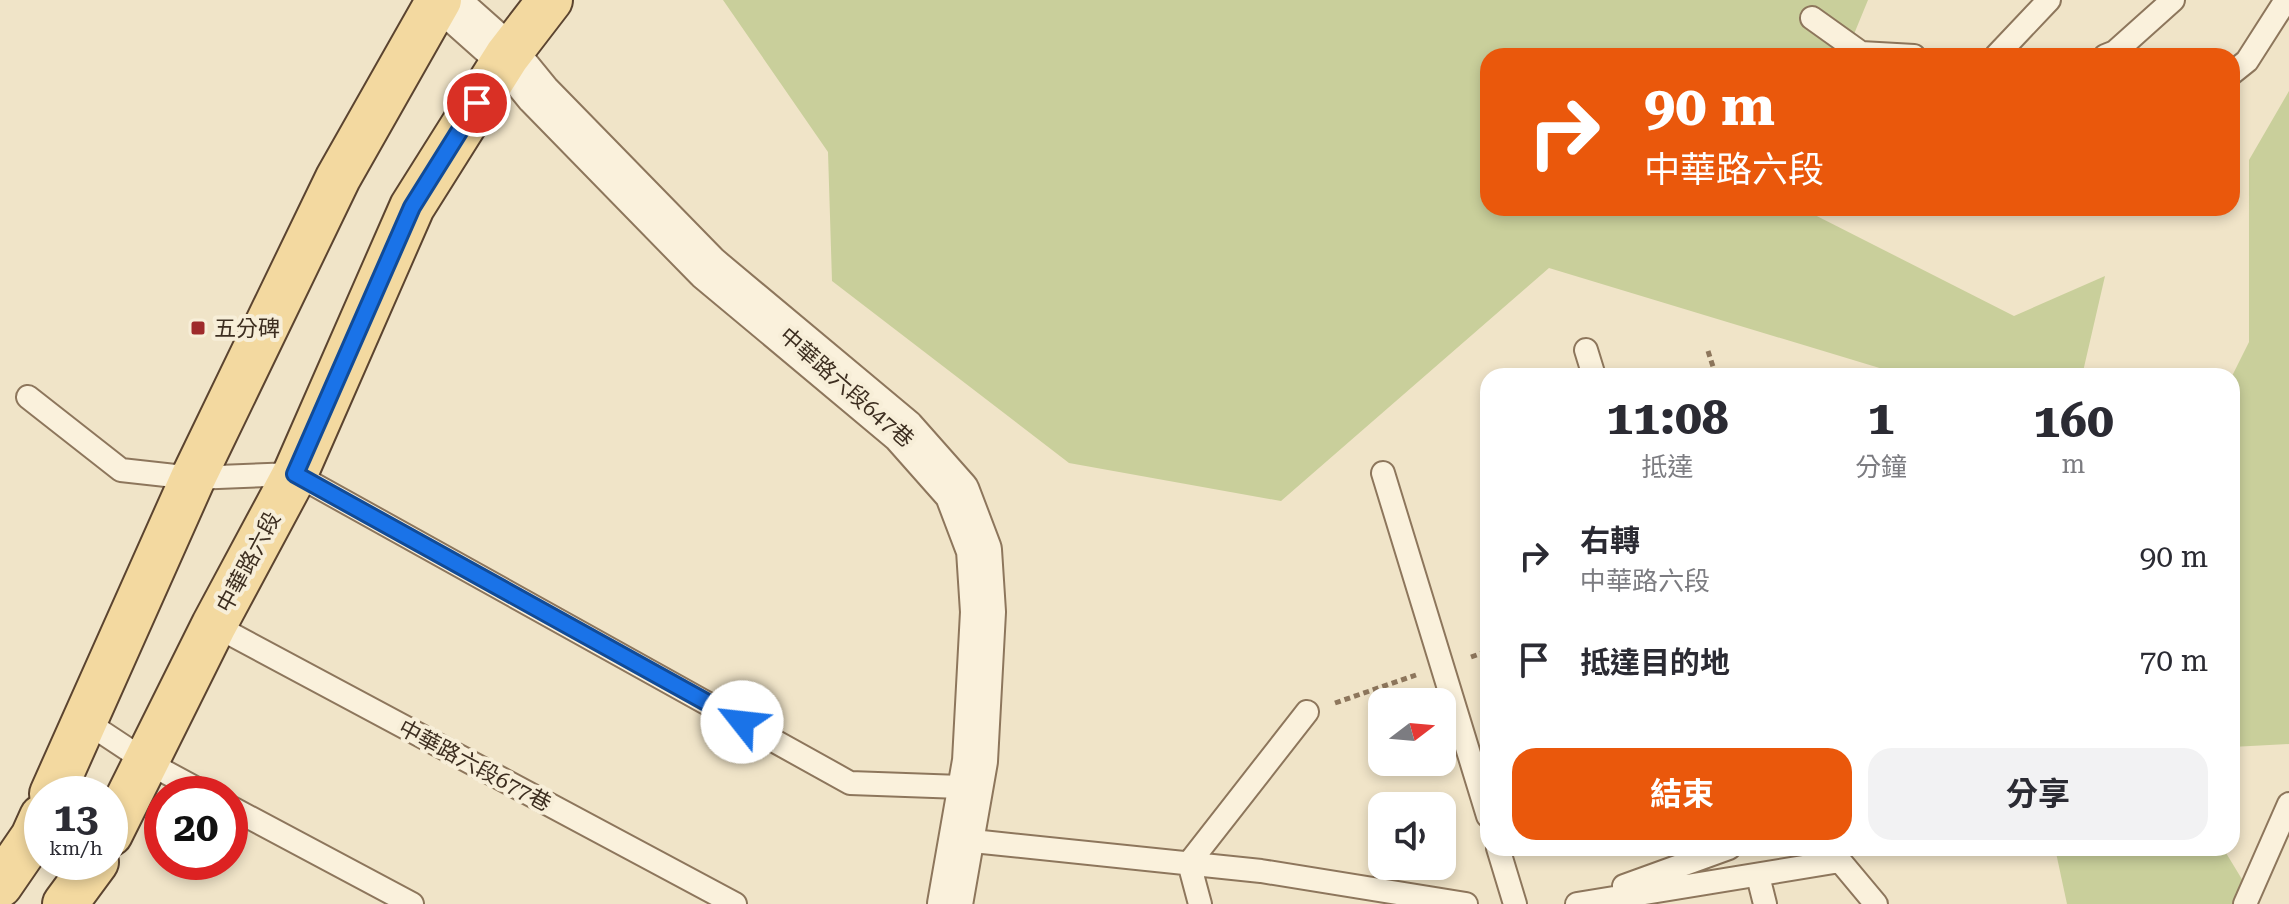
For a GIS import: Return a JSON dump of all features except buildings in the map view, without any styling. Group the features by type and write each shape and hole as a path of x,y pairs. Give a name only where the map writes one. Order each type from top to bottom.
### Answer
{"main road":[{"path":"60,776 193,478 338,178 442,0"},
{"name":"中華路六段","path":"128,799 214,625 295,474 412,207 507,56 550,0"},
{"path":"0,885 24,850"},
{"path":"65,904 83,880"}],"street":[{"name":"中華路六段647巷","path":"442,0 507,56 538,94 708,268 903,431 957,492 979,550 983,612 971,792 950,904"}],"lane":[{"path":"2004,48 2049,0"},
{"path":"2119,48 2173,0"},
{"path":"2240,67 2247,61 2286,0"},
{"path":"1812,18 1854,48"},
{"path":"1586,350 1592,368"},
{"path":"28,397 121,470 193,478 295,474 850,783 961,787 971,792"},
{"path":"1383,473 1480,790"},
{"name":"中華路六段677巷","path":"214,625 735,904"},
{"path":"1189,863 1307,712"},
{"path":"85,721 173,776"},
{"path":"2245,904 2289,804"},
{"path":"248,817 412,904"},
{"path":"963,840 1261,871 1466,904"},
{"path":"1500,856 1515,904"},
{"path":"1576,904 1707,856"},
{"path":"1558,904 1576,904 1840,861 1876,904"},
{"path":"1189,863 1200,904"},
{"path":"1758,876 1765,904"}],"path":[{"path":"1708,351 1713,368"},
{"path":"1307,712 1480,654"}],"green space":[{"path":"723,0 1868,0 1848,48 1480,48 1480,216 1817,216 2014,316 2105,276 2084,368 1880,368 1549,268 1281,501 1069,463 832,281 828,152"},
{"path":"2289,91 2289,744 2240,747 2240,368 2236,368 2249,342 2249,160"},
{"path":"2057,856 2228,856 2257,904 2067,904"}],"place":[{"name":"五分碑","path":"198,328"}],"route":[{"path":"477,103 412,207 295,474 742,722"}]}
